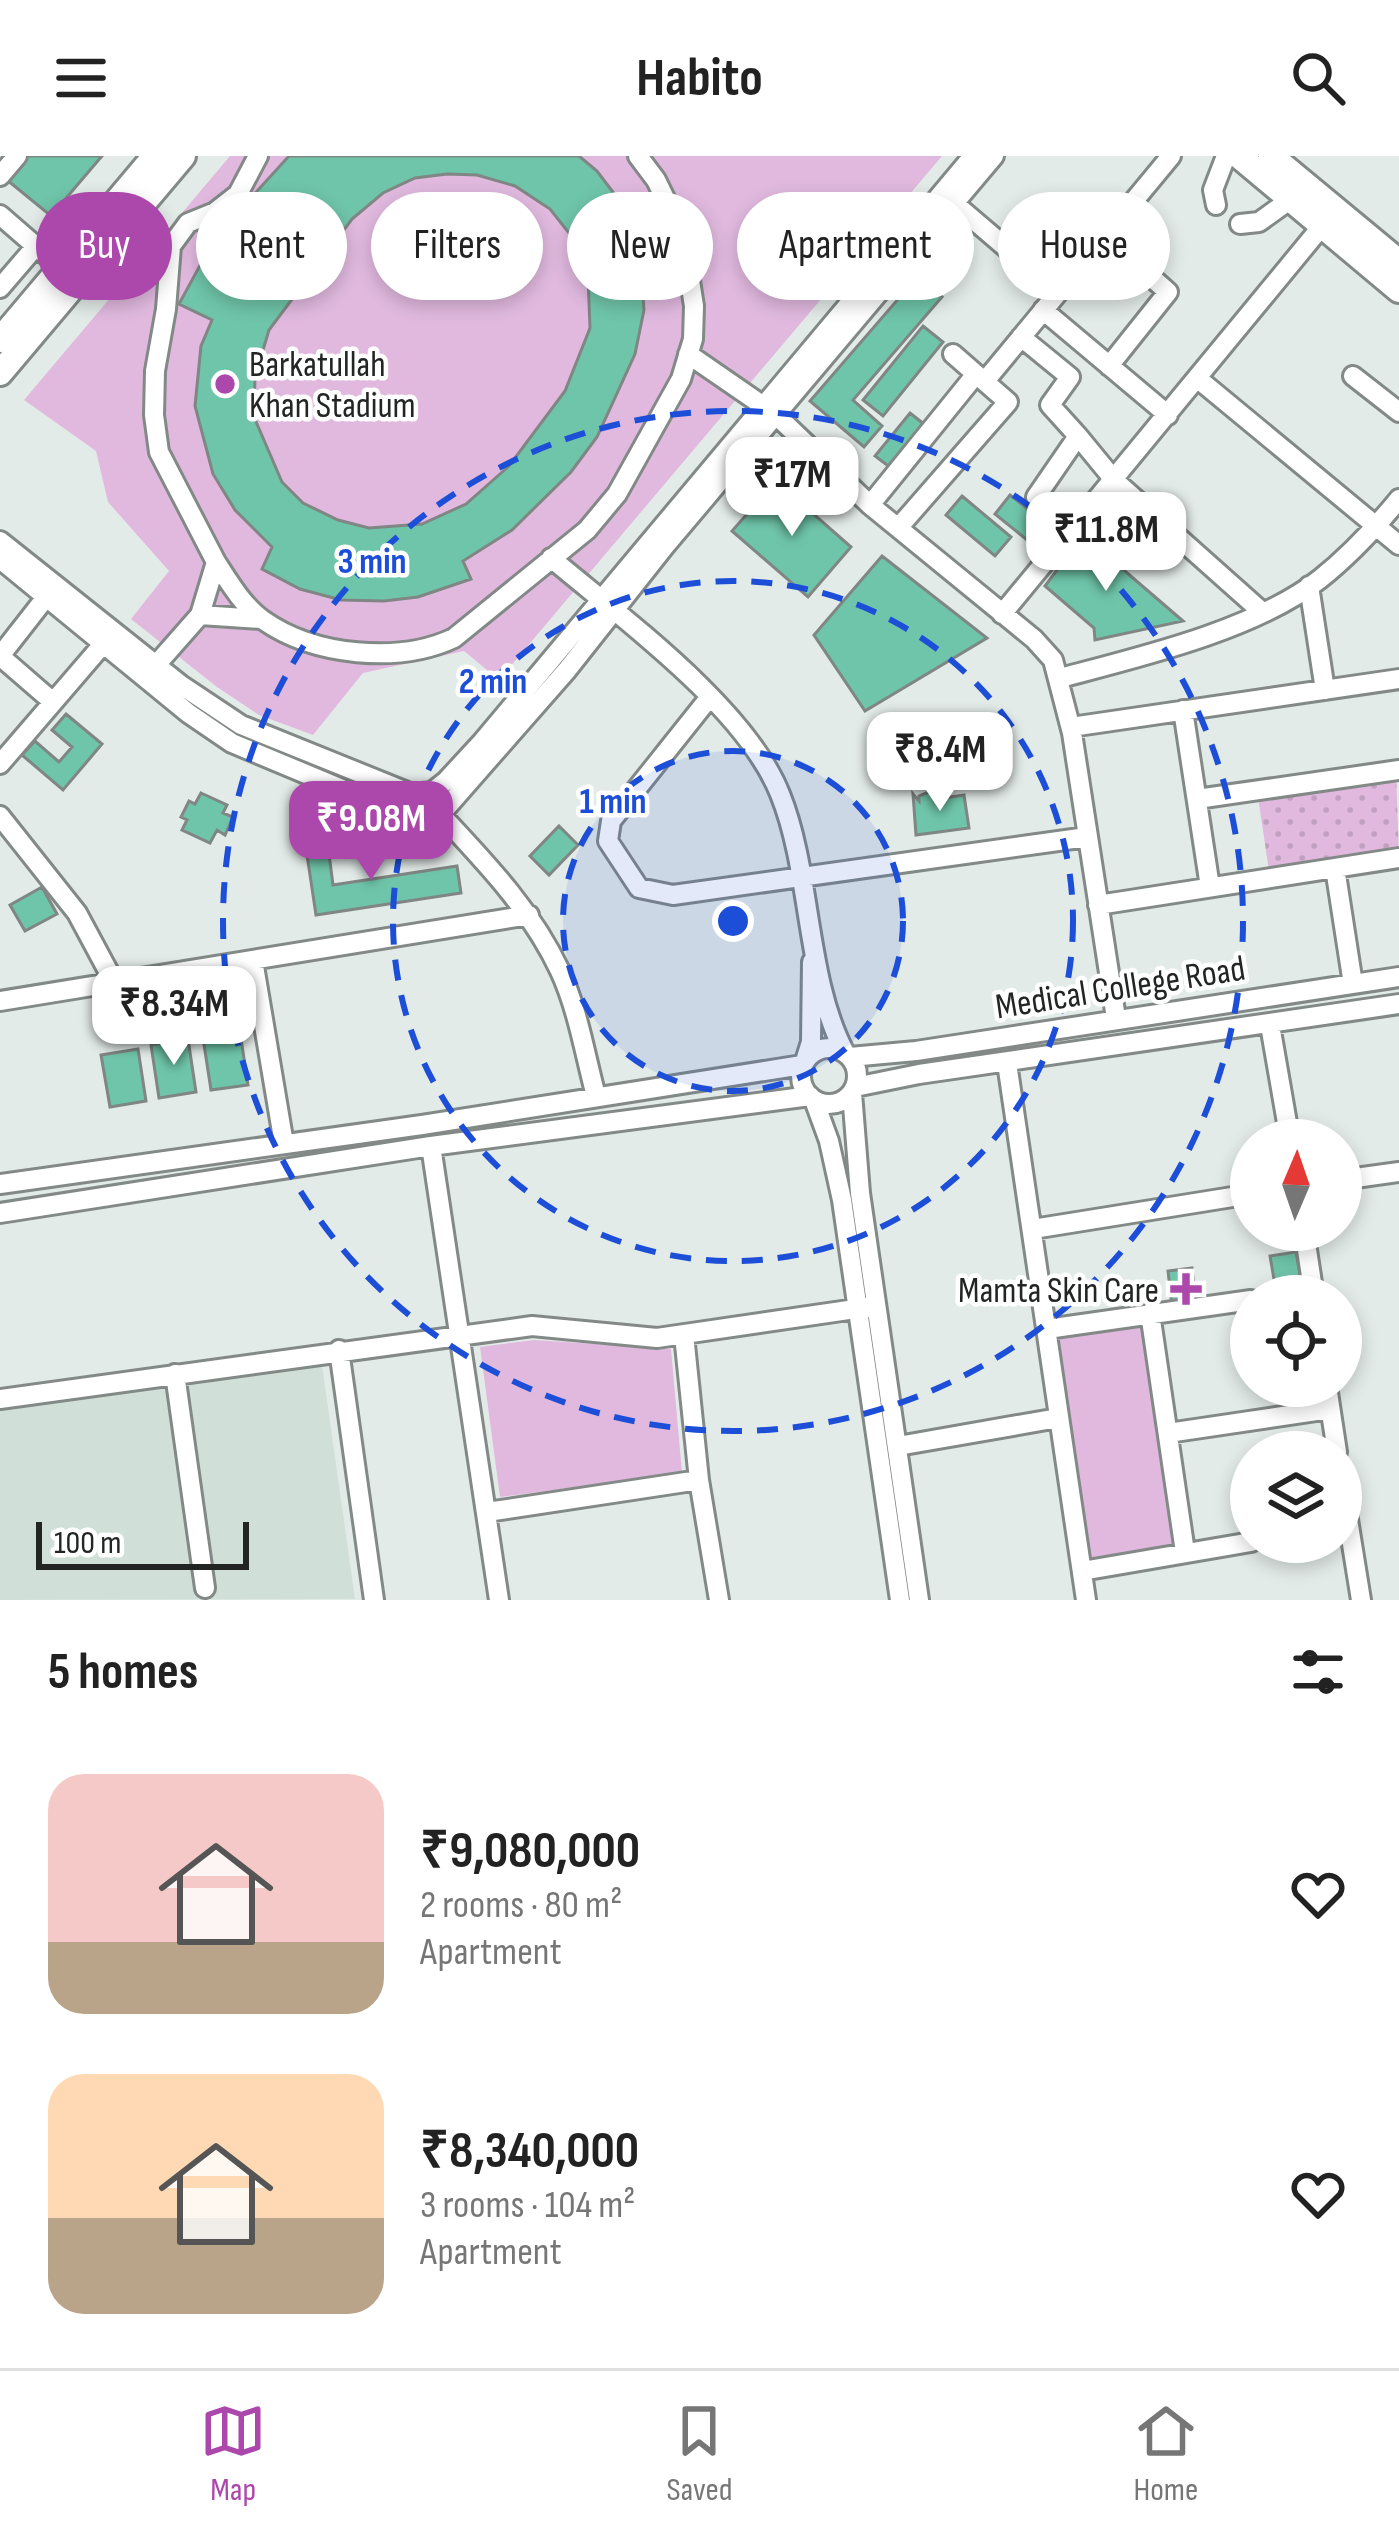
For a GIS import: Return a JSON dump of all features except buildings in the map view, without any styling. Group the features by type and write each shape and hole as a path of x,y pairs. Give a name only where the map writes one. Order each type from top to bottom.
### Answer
{"main road":[{"path":"125,192 155,156"},
{"path":"0,373 183,156"},
{"path":"1239,156 1399,290"},
{"path":"1270,156 1399,262"},
{"path":"0,340 36,298"}],"street":[{"path":"0,176 17,156"},
{"path":"258,156 238,194 215,212 188,224 171,246 154,371 154,416 159,452 216,562 261,619"},
{"path":"200,615 261,619 318,646 371,652 436,646 454,638 587,530 617,494 681,379 688,354 694,306 677,223 638,156"},
{"path":"0,559 188,713 232,743 385,807 438,812 524,719 608,606 973,156"},
{"path":"964,192 994,156"},
{"path":"1141,192 1171,156"},
{"path":"1216,205 1214,190 1226,156"},
{"path":"1240,224 1259,222 1291,199"},
{"path":"0,215 36,246 0,288"},
{"path":"974,219 998,240"},
{"path":"1002,614 1322,226"},
{"path":"769,410 868,300"},
{"path":"869,505 1051,300"},
{"path":"1109,366 1162,300"},
{"path":"1043,310 1168,415"},
{"path":"1021,337 1070,377 1051,405 1115,481 1261,611"},
{"path":"688,354 769,410 869,505 1034,639 1053,660 1071,727 1116,1018"},
{"path":"898,528 1008,401 953,354"},
{"path":"1353,376 1399,412"},
{"path":"1198,377 1399,545"},
{"path":"1068,536 1039,510 1036,497 1078,436"},
{"path":"1060,678 1166,648 1261,611 1309,586 1399,499"},
{"path":"0,541 155,665 241,724 412,794 432,792 446,782 608,606"},
{"path":"551,558 663,651 752,742 786,812 836,1035 857,1073 854,1090 867,1307 900,1600"},
{"path":"155,665 200,615 216,562"},
{"path":"1309,586 1324,690"},
{"path":"47,596 0,656 53,702"},
{"path":"0,764 104,643"},
{"path":"1071,727 1399,679"},
{"path":"710,698 610,821 608,841 631,881 657,894 1087,837"},
{"path":"1183,710 1210,887"},
{"path":"1197,800 1399,770"},
{"path":"421,793 529,915 562,975 596,1096"},
{"path":"0,816 77,913 114,982"},
{"path":"1098,905 1399,858"},
{"path":"1335,868 1353,984"},
{"path":"0,1000 529,915"},
{"path":"813,944 811,1042 801,1080 830,1141 898,1446 920,1600"},
{"path":"254,960 284,1144"},
{"name":"Medical College Road","path":"848,1055 916,1051 1399,977"},
{"name":"Medical College Road","path":"854,1090 919,1074 1399,1004"},
{"path":"1270,1024 1286,1119"},
{"path":"0,1184 804,1062 820,1048 848,1055"},
{"path":"1007,1063 1086,1600"},
{"path":"0,1213 430,1146 812,1098 832,1104 854,1090"},
{"path":"430,1146 499,1600"},
{"path":"1362,1177 1399,1172"},
{"path":"1033,1228 1230,1197"},
{"path":"1047,1329 1230,1303"},
{"path":"0,1399 460,1333 532,1326 657,1338 867,1307"},
{"path":"1150,1313 1185,1552"},
{"path":"684,1335 699,1480 719,1600"},
{"path":"339,1350 374,1600"},
{"path":"175,1374 205,1588"},
{"path":"1168,1433 1330,1408 1334,1431"},
{"path":"898,1446 1058,1418"},
{"path":"487,1512 699,1480"},
{"path":"1082,1570 1230,1545"},
{"path":"1353,1563 1361,1600"}],"shaded area":[{"path":"230,156 942,156 912,192 737,192 737,300 820,300 499,680 464,651 363,673 313,735 259,715 131,619 169,571 108,502 96,451 24,400 108,300 172,300 172,225 196,196 196,300 347,300 347,192 200,192"},
{"path":"1396,771 1399,858 1270,878 1257,790"},
{"path":"1142,1323 1176,1546 1091,1561 1058,1335"},
{"path":"534,1340 671,1349 682,1473 500,1497 480,1347"},
{"path":"322,1365 355,1599 0,1600 0,1409"}],"place":[{"name":"Barkatullah Khan Stadium","path":"225,384"},
{"name":"Mamta Skin Care","path":"1186,1289"}]}
